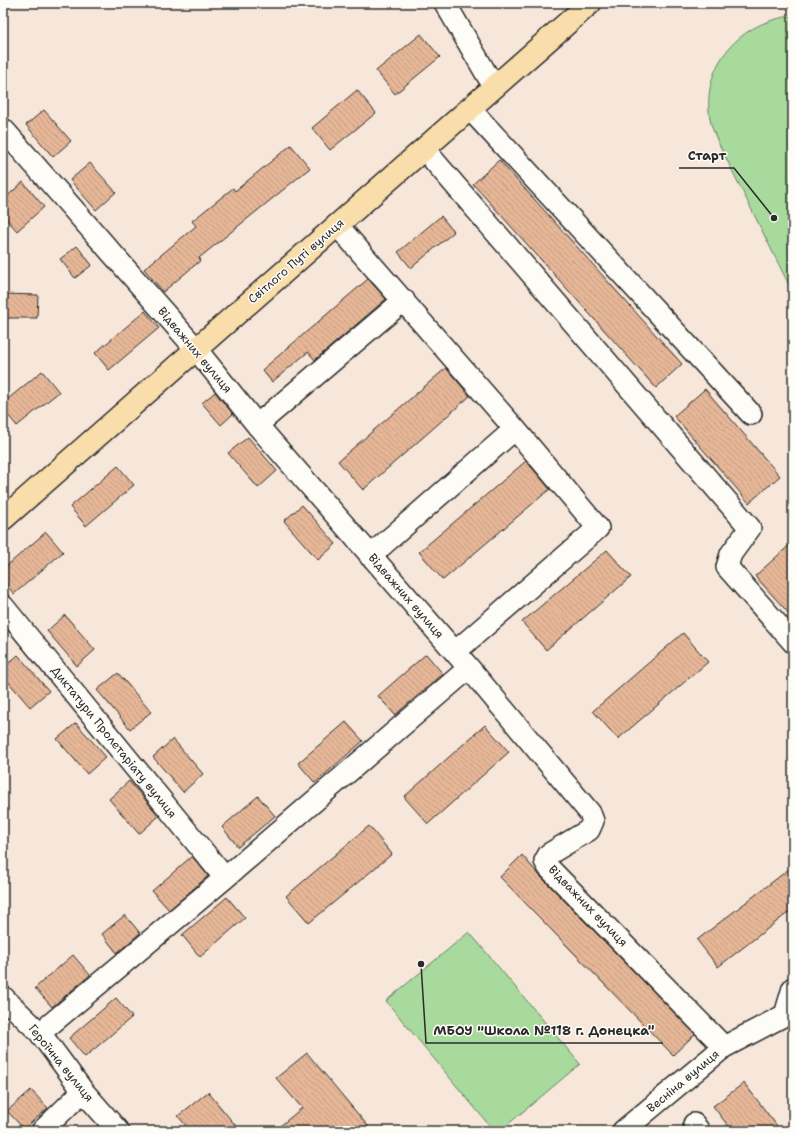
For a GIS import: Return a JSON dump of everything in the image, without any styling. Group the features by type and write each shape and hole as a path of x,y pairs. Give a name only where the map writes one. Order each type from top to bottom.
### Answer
{"main road":[{"name":"Світлого Путі вулиця","path":"3,519 590,3"}],"street":[{"path":"445,3 494,88"},
{"path":"470,109 751,414"},
{"name":"Відважних вулиця","path":"3,130 196,349 257,426 469,668 590,813 593,821 589,830 549,854 545,861 549,868 724,1047"},
{"path":"424,149 750,528 731,554 727,567 793,642"},
{"path":"337,225 404,300 598,528 455,652"},
{"path":"257,426 404,300"},
{"path":"370,556 515,429"},
{"name":"Диктатури Пролетаріату вулиця","path":"3,606 225,878"},
{"path":"40,1033 225,878 469,668"},
{"name":"Весніна вулиця","path":"623,1131 724,1047 785,1015 793,988"},
{"name":"Героїчна вулиця","path":"3,997 40,1033 83,1091 118,1131"},
{"path":"42,1131 83,1091"}],"green space":[{"path":"793,16 793,293 712,128 709,99 712,81 718,64 728,49 741,37 756,27 774,20"},
{"path":"469,932 580,1064 500,1131 494,1131 386,1001"}],"building":[{"path":"421,34 440,57 395,94 376,71"},
{"path":"357,90 376,113 330,150 312,128"},
{"path":"44,110 71,141 53,157 26,125"},
{"path":"291,145 310,168 199,258 201,260 163,292 144,269 196,226 192,221 233,188 235,191"},
{"path":"499,160 682,364 656,388 473,184"},
{"path":"90,163 116,192 96,210 70,180"},
{"path":"23,182 44,207 17,231 3,215 3,200"},
{"path":"441,216 454,232 411,268 398,252"},
{"path":"77,246 92,265 75,278 60,259"},
{"path":"368,279 386,299 315,360 308,352 272,382 262,370"},
{"path":"3,294 38,295 37,318 3,318"},
{"path":"145,311 159,328 109,370 95,353"},
{"path":"446,368 470,396 363,490 338,461"},
{"path":"42,371 59,392 17,426 3,409 3,403"},
{"path":"705,389 780,476 749,503 674,416"},
{"path":"215,392 233,414 221,425 202,403"},
{"path":"248,437 277,471 258,488 228,453"},
{"path":"526,461 550,489 443,580 419,552"},
{"path":"118,466 134,485 86,526 70,507"},
{"path":"302,505 336,544 318,560 284,521"},
{"path":"46,532 63,552 14,594 3,581 3,569"},
{"path":"793,542 793,618 755,576"},
{"path":"607,550 631,577 546,650 522,622"},
{"path":"65,615 95,650 77,666 47,631"},
{"path":"683,633 708,662 618,739 593,711"},
{"path":"426,654 443,674 395,715 378,696"},
{"path":"18,655 49,691 30,707 3,676 3,668"},
{"path":"118,673 151,712 130,729 97,690"},
{"path":"346,722 363,741 315,783 298,763"},
{"path":"76,723 106,757 87,774 57,739"},
{"path":"485,725 509,752 428,824 404,797"},
{"path":"173,739 203,774 183,792 153,757"},
{"path":"129,781 159,816 139,834 109,799"},
{"path":"258,796 275,816 238,847 222,827"},
{"path":"369,826 392,854 309,923 286,896"},
{"path":"522,855 540,876 695,1034 673,1055 500,877"},
{"path":"192,856 208,876 169,910 152,891"},
{"path":"793,866 793,909 718,967 697,940"},
{"path":"227,897 245,918 200,957 182,935"},
{"path":"125,915 140,933 117,953 102,934"},
{"path":"73,955 90,975 52,1007 35,988"},
{"path":"116,998 132,1017 85,1057 69,1038"},
{"path":"307,1053 372,1131 274,1131 302,1108 276,1078"},
{"path":"744,1083 781,1131 732,1131 713,1106"},
{"path":"31,1090 48,1108 24,1129 7,1111"},
{"path":"208,1092 240,1131 190,1131 178,1116"}],"place":[{"name":"Старт","path":"774,218"},
{"name":"МБОУ \"Школа №118 г. Донецка\"","path":"421,964"}]}
